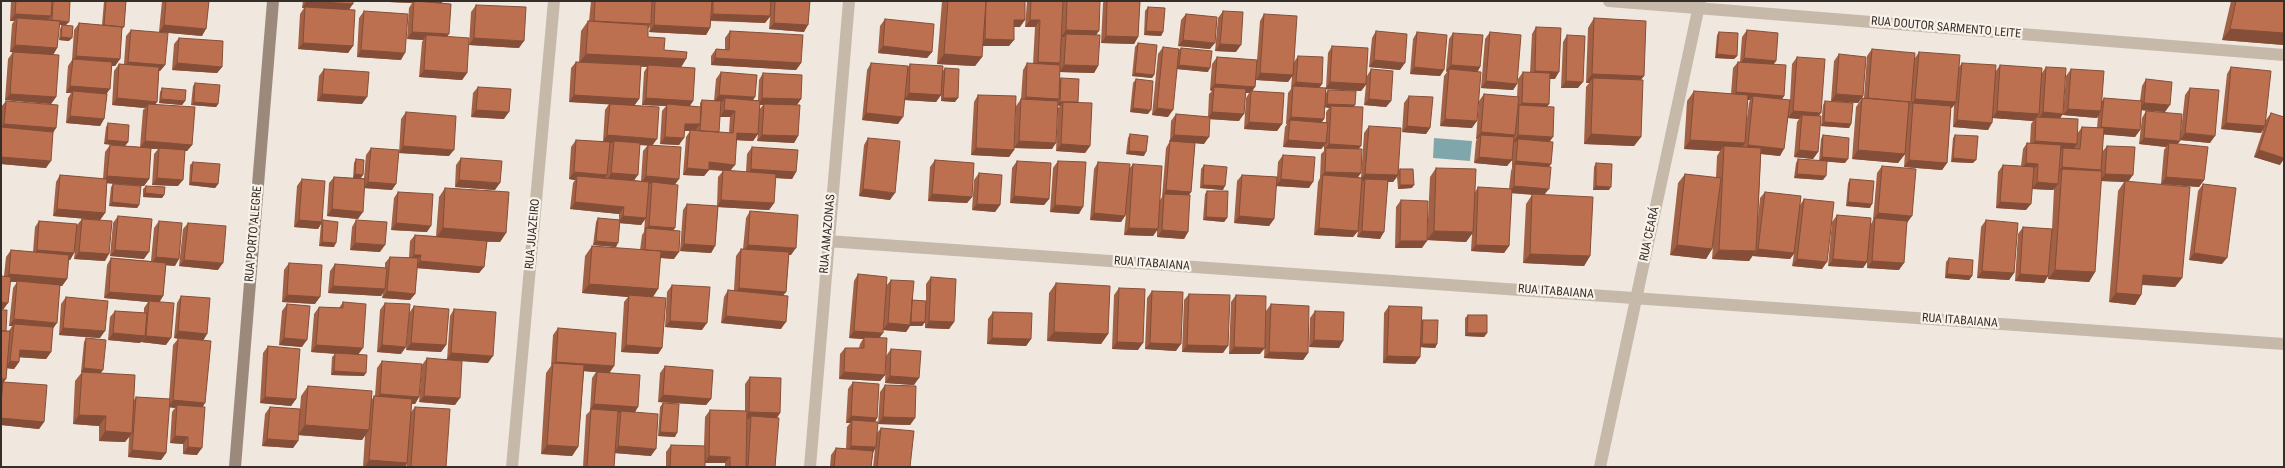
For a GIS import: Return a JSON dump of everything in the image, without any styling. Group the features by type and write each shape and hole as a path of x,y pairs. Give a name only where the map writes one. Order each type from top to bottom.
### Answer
{"street":[{"name":"RUA PORTO ALEGRE","path":"235,467 273,1"},
{"name":"RUA JUAZEIRO","path":"512,467 554,1"},
{"name":"RUA AMAZONAS","path":"810,467 827,241 849,1"},
{"name":"RUA DOUTOR SARMENTO LEITE","path":"1609,1 1700,4 2284,55"},
{"name":"RUA CEARÁ","path":"1600,467 1700,4"},
{"name":"RUA ITABAIANA","path":"827,241 2284,344"}],"water":[{"path":"1434,138 1472,141 1470,161 1433,158"}],"building":[{"path":"16,1 52,1 51,16 15,14"},
{"path":"53,1 70,1 69,22 52,20"},
{"path":"106,1 126,1 124,27 104,25"},
{"path":"166,1 209,1 206,29 164,25"},
{"path":"307,1 353,1 353,4"},
{"path":"414,1 451,4 449,34 412,32"},
{"path":"595,1 652,1 651,24 594,21"},
{"path":"655,1 712,1 710,28 654,25"},
{"path":"713,1 771,1 770,16 713,14"},
{"path":"775,1 810,1 808,25 774,23"},
{"path":"948,1 986,1 982,57 944,54"},
{"path":"986,1 1025,1 1025,20 1014,20 1014,40 985,39"},
{"path":"1031,1 1063,1 1060,63 1038,62 1040,20 1030,20"},
{"path":"1067,1 1100,1 1099,31 1066,30"},
{"path":"1107,1 1140,1 1138,37 1106,36"},
{"path":"2236,1 2284,1 2284,33 2230,29"},
{"path":"476,5 526,7 524,41 474,38"},
{"path":"305,7 355,10 353,46 303,43"},
{"path":"1148,7 1165,8 1163,32 1146,31"},
{"path":"364,11 408,14 405,53 361,50"},
{"path":"1223,11 1243,12 1241,45 1220,44"},
{"path":"1186,14 1217,17 1215,43 1183,40"},
{"path":"1264,14 1297,16 1293,75 1260,73"},
{"path":"17,18 60,21 57,48 15,45"},
{"path":"1594,18 1646,21 1644,76 1592,74"},
{"path":"885,19 934,24 932,52 883,46"},
{"path":"588,21 648,25 648,37 665,38 664,50 687,52 686,59 586,54"},
{"path":"79,23 122,27 120,59 76,56"},
{"path":"62,25 73,26 72,38 61,37"},
{"path":"1536,27 1561,28 1559,72 1535,71"},
{"path":"131,30 168,33 165,65 128,62"},
{"path":"1747,30 1778,33 1776,61 1744,58"},
{"path":"730,31 803,35 801,63 715,58 716,49 729,50"},
{"path":"1376,31 1407,34 1405,63 1374,60"},
{"path":"1417,32 1447,35 1444,70 1414,67"},
{"path":"1490,32 1521,35 1517,84 1486,81"},
{"path":"1719,32 1738,33 1737,56 1717,54"},
{"path":"1453,33 1483,35 1480,67 1451,65"},
{"path":"1066,34 1100,35 1098,66 1064,65"},
{"path":"426,35 469,38 467,73 424,70"},
{"path":"1567,35 1585,36 1583,82 1566,81"},
{"path":"179,38 223,41 222,67 177,63"},
{"path":"1138,43 1157,45 1154,75 1135,73"},
{"path":"1332,46 1368,48 1366,84 1330,82"},
{"path":"1163,47 1179,49 1173,110 1157,108"},
{"path":"1181,48 1212,51 1210,68 1179,65"},
{"path":"1872,49 1915,53 1911,102 1868,98"},
{"path":"13,52 59,55 56,97 10,94"},
{"path":"1919,52 1960,55 1956,102 1915,99"},
{"path":"1839,54 1866,57 1863,96 1836,94"},
{"path":"1298,56 1323,57 1322,84 1296,82"},
{"path":"1217,57 1257,60 1255,87 1215,84"},
{"path":"1797,57 1825,59 1821,113 1793,111"},
{"path":"73,59 112,62 110,89 70,86"},
{"path":"576,62 641,65 639,99 574,95"},
{"path":"1738,62 1786,65 1784,96 1736,92"},
{"path":"871,63 908,66 903,117 866,113"},
{"path":"1027,63 1060,65 1059,99 1026,97"},
{"path":"1962,63 1996,65 1992,123 1957,120"},
{"path":"119,64 159,67 157,102 117,98"},
{"path":"910,64 943,66 941,95 909,93"},
{"path":"648,65 695,68 693,101 646,98"},
{"path":"2000,65 2042,68 2039,114 1997,111"},
{"path":"2046,67 2066,68 2063,114 2043,112"},
{"path":"2231,67 2271,71 2265,126 2226,123"},
{"path":"945,68 959,69 958,98 943,98"},
{"path":"324,69 369,72 367,97 322,94"},
{"path":"1371,69 1393,71 1391,101 1369,99"},
{"path":"1449,69 1481,72 1477,121 1445,119"},
{"path":"2071,69 2104,71 2101,111 2068,109"},
{"path":"721,72 757,75 755,97 719,95"},
{"path":"1523,72 1550,73 1549,104 1522,103"},
{"path":"763,73 802,75 801,99 762,98"},
{"path":"1061,78 1079,79 1078,102 1060,102"},
{"path":"1593,78 1643,80 1641,137 1591,134"},
{"path":"1136,79 1153,81 1151,110 1133,108"},
{"path":"2146,79 2172,82 2170,105 2144,103"},
{"path":"195,83 220,85 218,104 194,102"},
{"path":"1293,86 1326,88 1324,119 1291,117"},
{"path":"478,87 511,89 509,112 476,110"},
{"path":"1214,87 1246,89 1244,114 1212,112"},
{"path":"162,88 186,90 185,101 161,99"},
{"path":"2190,88 2219,90 2215,136 2185,133"},
{"path":"1328,90 1356,91 1355,105 1327,104"},
{"path":"73,91 107,94 104,119 70,116"},
{"path":"1251,91 1284,93 1282,124 1249,122"},
{"path":"1694,91 1748,95 1745,143 1690,140"},
{"path":"1484,94 1519,97 1515,135 1481,132"},
{"path":"978,95 1016,96 1014,150 976,148"},
{"path":"1409,96 1433,97 1430,128 1407,126"},
{"path":"1753,96 1790,100 1784,149 1748,145"},
{"path":"725,98 760,101 758,134 737,133 735,165 709,162 709,170 687,168 690,130 733,133 735,111 724,110"},
{"path":"1862,98 1909,102 1905,154 1858,150"},
{"path":"2104,98 2142,101 2140,130 2101,127"},
{"path":"1021,99 1058,101 1056,143 1019,141"},
{"path":"702,100 721,101 719,132 700,131"},
{"path":"6,101 58,105 56,128 4,124"},
{"path":"1825,101 1853,103 1851,124 1824,122"},
{"path":"1063,102 1092,103 1090,146 1061,144"},
{"path":"1913,103 1951,106 1947,163 1909,160"},
{"path":"148,104 195,107 192,145 145,141"},
{"path":"610,104 659,107 657,139 607,135"},
{"path":"667,104 701,107 700,124 685,124 684,138 665,137"},
{"path":"764,104 800,105 798,136 762,135"},
{"path":"1519,105 1554,107 1553,137 1518,135"},
{"path":"1331,106 1363,107 1361,146 1329,144"},
{"path":"2146,111 2182,114 2180,141 2144,138"},
{"path":"406,112 456,116 454,150 403,146"},
{"path":"2271,113 2284,117 2284,158 2259,150"},
{"path":"1176,114 1210,117 1209,137 1174,135"},
{"path":"1802,115 1821,116 1818,152 1799,150"},
{"path":"2036,117 2078,119 2077,144 2035,141"},
{"path":"1290,120 1328,123 1326,143 1288,140"},
{"path":"108,123 129,125 128,142 107,140"},
{"path":"1369,126 1401,128 1398,175 1365,174"},
{"path":"1,127 53,132 51,161 1,157"},
{"path":"2082,127 2104,128 2101,170 2062,167 2063,148 2080,149"},
{"path":"1130,134 1148,136 1146,152 1129,151"},
{"path":"1481,135 1514,137 1512,160 1479,157"},
{"path":"1823,135 1849,138 1848,159 1822,157"},
{"path":"1955,135 1978,136 1976,160 1953,158"},
{"path":"868,138 900,141 895,193 863,189"},
{"path":"1518,139 1553,142 1551,164 1516,161"},
{"path":"576,140 610,142 607,175 574,172"},
{"path":"614,141 640,143 638,175 611,173"},
{"path":"1170,141 1195,143 1191,192 1166,190"},
{"path":"2027,143 2061,145 2058,184 2037,182 2038,164 2026,163"},
{"path":"2169,143 2208,147 2204,180 2166,177"},
{"path":"110,145 151,148 149,179 107,176"},
{"path":"648,145 681,147 679,179 646,176"},
{"path":"1724,146 1761,148 1756,251 1719,250"},
{"path":"2107,146 2135,147 2133,175 2105,174"},
{"path":"752,147 798,150 796,172 751,169"},
{"path":"159,148 185,150 183,180 157,178"},
{"path":"371,148 399,150 396,184 368,182"},
{"path":"1326,148 1362,149 1361,173 1325,172"},
{"path":"1283,155 1315,157 1313,182 1281,179"},
{"path":"461,158 502,161 500,183 459,180"},
{"path":"356,159 364,160 363,175 355,174"},
{"path":"1798,159 1827,161 1826,176 1797,174"},
{"path":"935,160 974,163 972,197 932,194"},
{"path":"1017,161 1051,163 1049,199 1014,196"},
{"path":"1058,161 1086,162 1083,207 1055,205"},
{"path":"193,162 220,164 218,184 191,182"},
{"path":"1098,162 1130,164 1125,216 1094,213"},
{"path":"1596,163 1612,164 1611,187 1596,186"},
{"path":"1133,164 1162,166 1158,229 1129,228"},
{"path":"1515,164 1551,167 1549,189 1514,186"},
{"path":"1204,165 1227,167 1225,186 1203,185"},
{"path":"2003,165 2034,167 2031,204 2000,202"},
{"path":"1882,166 1916,169 1912,216 1878,213"},
{"path":"1436,168 1476,169 1473,232 1434,231"},
{"path":"1400,169 1413,169 1414,185 1400,185"},
{"path":"2062,169 2102,171 2095,272 2055,270"},
{"path":"723,170 776,174 774,203 721,200"},
{"path":"979,173 1002,175 1000,205 977,204"},
{"path":"1685,174 1721,178 1712,249 1677,245"},
{"path":"60,175 107,179 105,213 57,209"},
{"path":"1242,175 1277,177 1274,219 1239,216"},
{"path":"1323,175 1362,178 1358,231 1319,228"},
{"path":"577,176 649,182 646,218 623,216 624,207 575,202"},
{"path":"334,177 365,179 363,212 332,209"},
{"path":"302,179 325,181 322,222 299,220"},
{"path":"1365,179 1388,180 1384,232 1362,231"},
{"path":"1850,179 1874,181 1872,204 1848,202"},
{"path":"2125,181 2190,187 2182,278 2143,275 2141,295 2116,293"},
{"path":"652,182 678,185 675,228 649,226"},
{"path":"113,184 141,186 139,205 112,202"},
{"path":"2203,184 2236,188 2227,258 2194,253"},
{"path":"146,186 165,187 164,195 145,193"},
{"path":"1478,187 1512,189 1509,246 1476,245"},
{"path":"445,188 509,192 506,233 443,228"},
{"path":"1207,191 1228,191 1227,218 1206,217"},
{"path":"398,192 433,194 431,226 396,223"},
{"path":"1765,192 1801,196 1794,253 1758,249"},
{"path":"1164,194 1190,195 1188,232 1162,230"},
{"path":"1532,194 1593,197 1590,256 1530,254"},
{"path":"1804,199 1834,202 1827,262 1797,259"},
{"path":"1401,200 1428,201 1427,241 1400,241"},
{"path":"687,204 718,206 715,246 684,244"},
{"path":"750,211 798,215 796,248 748,245"},
{"path":"1837,215 1871,218 1867,262 1833,259"},
{"path":"118,216 152,219 149,252 115,250"},
{"path":"598,218 620,220 618,243 596,241"},
{"path":"1875,218 1907,221 1904,263 1872,261"},
{"path":"82,219 112,221 109,254 79,252"},
{"path":"323,220 338,222 336,243 322,242"},
{"path":"356,220 387,222 385,245 355,243"},
{"path":"1986,220 2018,223 2014,273 1982,271"},
{"path":"39,221 77,224 74,253 37,250"},
{"path":"159,221 182,223 179,259 156,257"},
{"path":"188,223 226,226 223,263 184,260"},
{"path":"2023,227 2052,229 2048,276 2020,274"},
{"path":"646,228 680,231 679,252 645,250"},
{"path":"415,235 487,241 484,267 420,261 421,255 414,255"},
{"path":"592,246 661,251 658,289 589,284"},
{"path":"741,249 789,252 786,292 739,288"},
{"path":"11,250 69,255 67,279 9,274"},
{"path":"390,257 418,258 415,294 387,291"},
{"path":"111,258 166,263 163,296 109,292"},
{"path":"1949,258 1973,260 1972,276 1947,274"},
{"path":"289,263 322,265 320,297 287,295"},
{"path":"335,264 387,268 385,289 333,286"},
{"path":"858,274 887,277 883,333 854,331"},
{"path":"1,276 11,277 8,303 1,302"},
{"path":"931,277 956,279 954,322 929,321"},
{"path":"891,280 914,281 910,325 888,323"},
{"path":"17,281 60,285 57,323 14,319"},
{"path":"1056,283 1110,286 1108,334 1054,332"},
{"path":"672,285 710,287 707,323 670,321"},
{"path":"1119,288 1145,289 1143,343 1117,342"},
{"path":"728,290 788,296 786,322 726,316"},
{"path":"1152,291 1183,292 1181,344 1150,343"},
{"path":"1189,294 1230,295 1228,346 1187,345"},
{"path":"629,295 666,298 662,348 626,345"},
{"path":"1236,295 1266,296 1265,348 1234,347"},
{"path":"181,296 210,298 207,334 178,331"},
{"path":"66,297 108,301 105,331 63,328"},
{"path":"912,300 926,301 925,322 911,322"},
{"path":"149,301 174,303 171,338 146,336"},
{"path":"343,302 366,304 363,348 316,345 319,307 343,308"},
{"path":"385,303 410,304 406,347 382,345"},
{"path":"287,304 310,306 307,340 284,338"},
{"path":"1271,304 1309,306 1308,353 1269,352"},
{"path":"414,306 449,309 446,345 411,343"},
{"path":"1389,306 1422,307 1420,357 1387,356"},
{"path":"454,309 496,312 493,356 451,353"},
{"path":"1,310 7,310 6,331 1,331"},
{"path":"115,311 147,313 145,336 113,333"},
{"path":"1315,311 1344,312 1343,341 1314,340"},
{"path":"993,312 1032,313 1031,339 992,338"},
{"path":"1468,315 1487,315 1487,333 1467,333"},
{"path":"1423,320 1438,320 1437,344 1422,344"},
{"path":"14,324 53,327 51,352 20,350 19,362 10,361"},
{"path":"558,328 616,333 614,366 556,362"},
{"path":"1,331 10,331 6,379 1,379"},
{"path":"864,337 887,338 885,375 844,372 845,348 864,348"},
{"path":"86,338 106,340 103,370 84,368"},
{"path":"178,338 211,341 205,403 173,400"},
{"path":"268,346 300,349 296,399 265,397"},
{"path":"891,349 921,351 919,378 890,376"},
{"path":"335,353 367,355 366,373 334,371"},
{"path":"427,358 462,361 460,398 424,396"},
{"path":"382,361 422,364 419,397 380,394"},
{"path":"553,363 584,365 578,447 547,445"},
{"path":"665,366 713,370 711,399 663,395"},
{"path":"82,372 135,375 132,433 105,431 106,416 79,415"},
{"path":"597,372 640,375 638,407 594,404"},
{"path":"750,377 781,378 780,413 749,412"},
{"path":"3,382 47,385 44,422 1,418"},
{"path":"853,382 879,384 877,418 851,416"},
{"path":"885,385 916,386 915,418 883,417"},
{"path":"308,386 372,391 369,430 305,425"},
{"path":"374,396 412,399 407,463 369,460"},
{"path":"136,397 170,399 166,453 132,450"},
{"path":"663,403 679,404 677,433 660,432"},
{"path":"177,405 205,407 202,448 188,447 188,437 175,436"},
{"path":"270,407 300,409 298,441 267,439"},
{"path":"415,407 450,409 446,467 411,467"},
{"path":"591,409 618,411 614,467 587,467"},
{"path":"710,410 747,411 746,467 730,467 730,457 709,456"},
{"path":"621,411 658,414 656,449 618,446"},
{"path":"751,416 779,418 775,467 748,467"},
{"path":"852,420 878,422 876,447 851,446"},
{"path":"881,428 914,431 910,467 877,467"},
{"path":"671,445 705,446 705,467 670,467"},
{"path":"836,448 873,451 871,467 834,467"}]}
